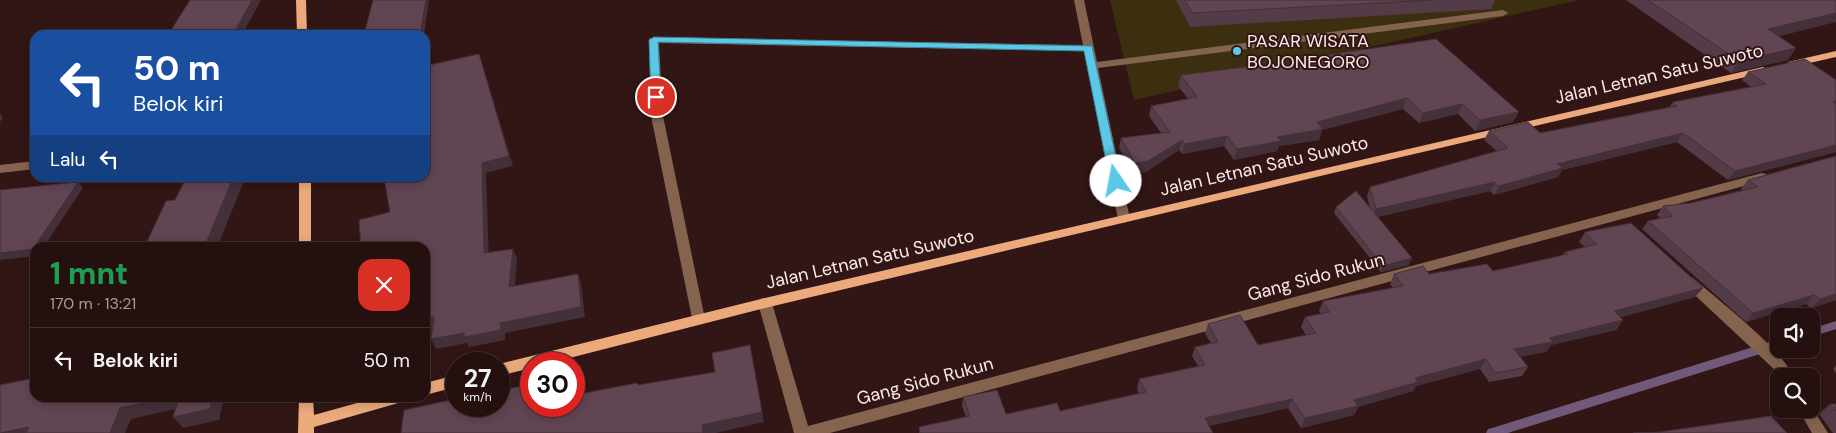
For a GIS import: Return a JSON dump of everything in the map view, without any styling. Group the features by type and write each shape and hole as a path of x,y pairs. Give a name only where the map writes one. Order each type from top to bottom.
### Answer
{"main road":[{"path":"300,0 302,30"},
{"name":"Jalan Letnan Satu Suwoto","path":"510,367 765,303 1561,116 1836,54"},
{"path":"305,182 305,242"},
{"path":"430,388 445,384"},
{"path":"306,402 306,428 383,402"}],"street":[{"path":"1079,0 1124,219"},
{"path":"1092,66 1503,13"},
{"path":"698,319 657,116 654,40 1089,48"},
{"path":"0,169 30,166"},
{"name":"Gang Sido Rukun","path":"804,433 1778,172"},
{"path":"1615,216 1628,227"},
{"path":"1676,271 1745,332 1780,368"},
{"path":"765,303 804,433"},
{"path":"1811,418 1820,433"}],"shaded area":[{"name":"PASAR WISATA BOJONEGORO","path":"1110,0 1579,0 1134,100"}],"building":[{"path":"190,0 252,0 236,30 171,30"},
{"path":"373,0 426,0 421,30 365,30"},
{"path":"1185,0 1432,0 1192,13"},
{"path":"1648,0 1836,0 1836,13 1768,29 1796,48 1739,61"},
{"path":"1436,39 1519,112 1480,120 1462,104 1423,113 1407,98 1317,122 1323,129 1277,137 1281,141 1237,149 1227,136 1185,144 1182,140 1148,161 1135,163 1121,138 1170,132 1151,106 1197,97 1181,75 1268,64 1272,69 1326,55"},
{"path":"479,54 509,156 482,163 484,253 513,249 509,287 578,274 581,307 500,323 501,330 464,337 464,333 431,339 434,317 430,318 430,242 361,242 359,220 390,212 385,182 430,182 430,65"},
{"path":"1805,59 1836,80 1836,101 1833,102 1836,104 1836,145 1735,171 1683,133 1557,164 1563,168 1499,186 1495,182 1376,209 1370,187 1508,148 1489,131 1528,122 1540,133 1677,106 1673,102 1766,84 1748,72"},
{"path":"1836,156 1836,294 1820,299 1814,295 1753,313 1648,221 1673,216 1663,206 1691,203 1758,187 1748,180"},
{"path":"78,182 38,242 30,242 30,249 0,253 0,190"},
{"path":"184,182 231,182 206,242 147,242 166,201 175,200"},
{"path":"1356,191 1412,258 1383,266 1336,207"},
{"path":"1631,223 1703,288 1614,311 1623,320 1549,338 1553,342 1514,349 1528,367 1495,373 1486,359 1415,378 1418,382 1354,400 1358,406 1305,418 1292,399 1205,418 1213,433 920,433 919,427 970,416 963,397 997,390 1006,414 1057,403 1060,411 1146,392 1139,379 1205,365 1195,347 1218,342 1208,324 1240,315 1258,345 1316,333 1305,317 1330,312 1323,301 1403,286 1394,274 1423,266 1429,274 1487,264 1493,271 1568,254 1565,252 1597,244 1585,232"},
{"path":"750,345 762,412 702,425 703,433 401,433 404,410 445,401 445,417 510,417 510,389 520,386 520,417 585,417 585,393 637,383 638,385 715,372 712,353"},
{"path":"30,379 30,402 148,402 120,408 110,433 26,433 29,427 0,433 0,385"},
{"path":"178,402 211,402 210,409 173,417"},
{"path":"1830,404 1836,404 1836,411"},
{"path":"1770,416 1787,433 1633,433 1660,432"}],"waterway":[{"path":"1820,330 1836,325"},
{"path":"1492,433 1770,346"}],"place":[{"name":"PASAR WISATA BOJONEGORO","path":"1237,51"}],"route":[{"path":"656,97 654,40 1089,48 1116,181"}]}
